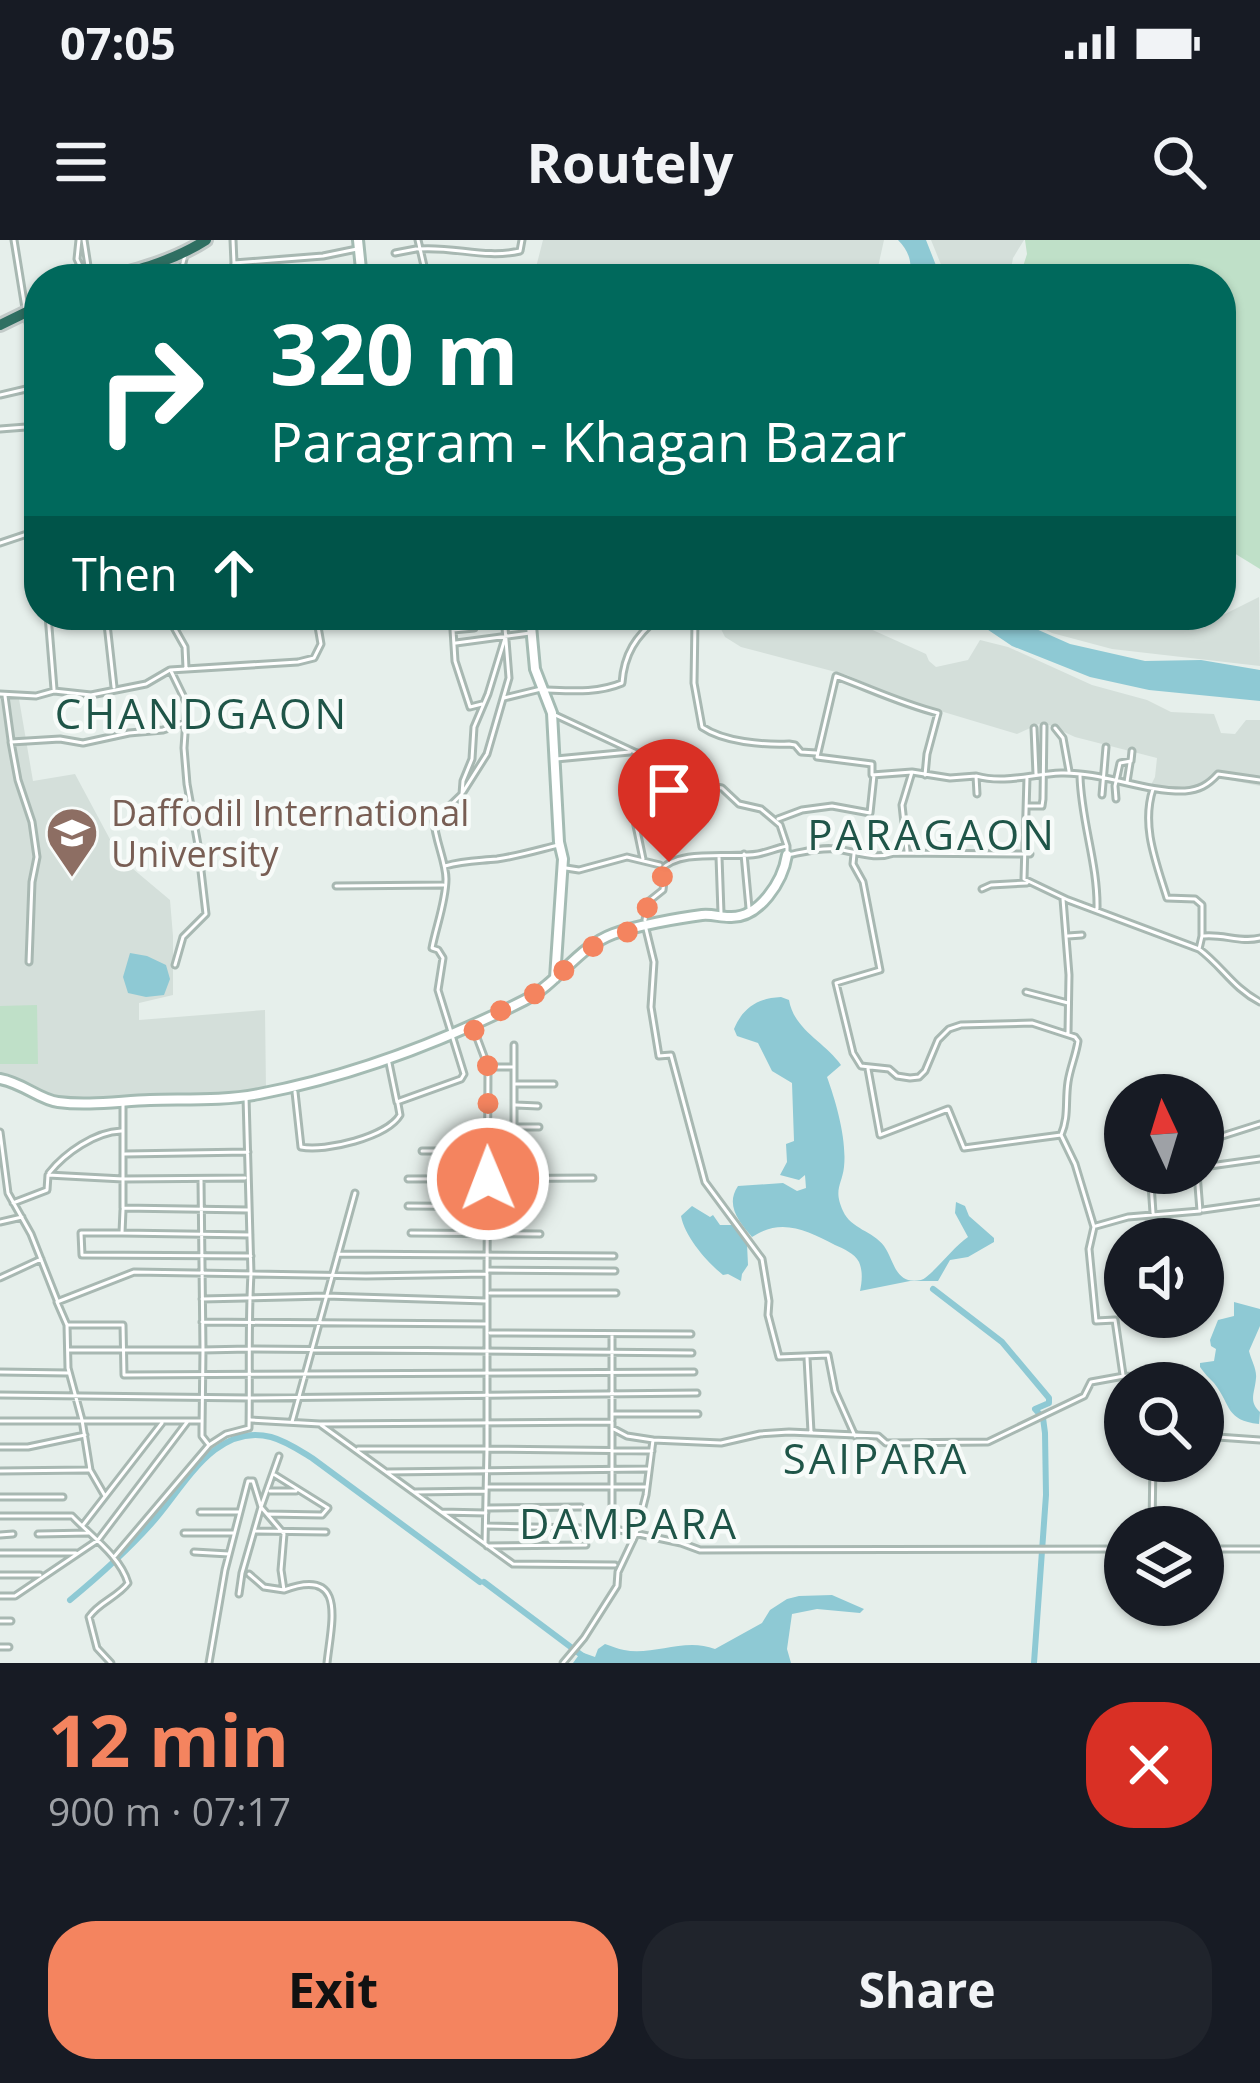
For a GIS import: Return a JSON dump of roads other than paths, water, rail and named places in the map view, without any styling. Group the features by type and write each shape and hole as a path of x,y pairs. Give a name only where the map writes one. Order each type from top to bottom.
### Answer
{"highway":[{"path":"156,264 206,240"}],"street":[{"path":"14,240 24,301"},
{"path":"232,240 234,263 323,256 359,244"},
{"path":"418,240 422,264"},
{"path":"395,253 446,247 498,256 520,251 522,240"},
{"path":"183,264 186,253"},
{"path":"49,630 54,691"},
{"path":"108,630 114,689"},
{"path":"176,630 185,646 186,670"},
{"path":"29,962 37,857 2,694 92,695 146,685 170,670 298,662 314,658 321,644 319,630"},
{"path":"453,630 455,661 470,707 484,704"},
{"path":"397,1102 461,1079 464,1070 438,990 443,958 432,948 447,877 434,821 462,794 487,754 509,679 506,630"},
{"path":"532,630 535,669 552,713 564,868 555,979"},
{"path":"502,698 543,689 607,689 622,682 622,665 644,630"},
{"path":"695,630 694,683 702,727 716,735 789,743 800,752 818,754"},
{"path":"454,644 532,633"},
{"path":"462,794 472,759 474,727 506,635"},
{"path":"170,670 187,704 187,784 206,914 188,928 175,965"},
{"path":"776,820 826,807 870,813 872,764 819,759 836,676 938,713 925,775"},
{"path":"0,1078 56,1102 246,1096 295,1085 388,1061 452,1035 544,989 603,939 698,915 734,917 763,900 780,880 787,850 776,820 761,809 736,802 722,788 670,780 637,753 552,713"},
{"path":"11,742 60,739 83,743 187,722"},
{"path":"1026,806 1042,806 1044,726"},
{"path":"1034,728 1036,776"},
{"path":"1054,728 1063,738 1069,773"},
{"path":"1102,795 1106,747"},
{"path":"1127,782 1132,751"},
{"path":"554,759 637,753"},
{"path":"637,753 634,816 643,859"},
{"path":"1116,799 1120,763 1131,761"},
{"path":"874,775 912,772 1003,780 1069,773 1180,791 1198,789 1218,775 1260,780"},
{"path":"907,853 902,805 912,772"},
{"path":"1080,775 1097,880 1097,910"},
{"path":"976,776 977,794"},
{"path":"1028,777 1024,879 1199,949 1234,985 1260,1003"},
{"path":"634,816 675,811 670,780"},
{"path":"1154,787 1149,831 1168,898 1199,901 1199,949"},
{"path":"443,866 467,859 524,855 560,844"},
{"path":"564,868 579,870 620,858 662,865 702,856 832,848 872,856 1028,854"},
{"path":"744,854 750,910"},
{"path":"854,854 880,970 836,983 853,1053 861,1066 920,1077 938,1040 961,1025 1032,1023 1068,1035 1078,1041 1068,1078 1068,1119 1060,1135"},
{"path":"719,855 721,915"},
{"path":"662,865 665,885 645,906 654,962 651,1007 658,1056 671,1054 705,1182 762,1259 768,1315 779,1357 827,1355 835,1391 855,1436"},
{"path":"982,889 1028,882"},
{"path":"336,886 445,886"},
{"path":"1063,897 1068,1035"},
{"path":"1066,936 1082,935"},
{"path":"1202,936 1260,938"},
{"path":"1026,992 1069,1004"},
{"path":"472,1025 488,1067 485,1546"},
{"path":"514,1046 514,1127 539,1127"},
{"path":"295,1085 301,1147 341,1145 390,1128 400,1114 388,1061"},
{"path":"488,1067 514,1066"},
{"path":"867,1066 880,1135 948,1109 964,1148 1060,1135"},
{"path":"514,1084 554,1084"},
{"path":"113,1558 209,1445 249,1428 246,1096"},
{"path":"122,1233 123,1101"},
{"path":"514,1105 538,1106"},
{"path":"1224,1135 1260,1124"},
{"path":"13,1203 47,1190 48,1174 74,1150 112,1131 124,1131"},
{"path":"0,1132 8,1193 67,1325 70,1373 90,1470 105,1496"},
{"path":"1060,1135 1075,1164 1094,1227 1088,1249 1096,1322 1115,1320 1119,1362"},
{"path":"422,1151 512,1150"},
{"path":"124,1154 248,1152"},
{"path":"1224,1164 1260,1159"},
{"path":"48,1174 248,1178"},
{"path":"408,1179 592,1178"},
{"path":"201,1180 202,1436 209,1445"},
{"path":"292,1422 355,1193"},
{"path":"1152,1194 1154,1215"},
{"path":"1199,1194 1201,1210"},
{"path":"1094,1227 1128,1217 1260,1202"},
{"path":"409,1206 536,1208"},
{"path":"123,1208 249,1210"},
{"path":"0,1222 22,1217"},
{"path":"411,1233 540,1234"},
{"path":"250,1234 81,1234 82,1255 251,1256"},
{"path":"338,1254 614,1256"},
{"path":"0,1278 41,1259"},
{"path":"57,1302 134,1272 332,1275 615,1270"},
{"path":"488,1293 616,1293"},
{"path":"202,1299 326,1296 488,1301"},
{"path":"202,1322 489,1324"},
{"path":"67,1325 123,1325 124,1375 694,1372"},
{"path":"488,1333 691,1334"},
{"path":"612,1334 615,1529 700,1550 1104,1549"},
{"path":"69,1350 692,1354"},
{"path":"807,1356 811,1433"},
{"path":"0,1372 70,1373"},
{"path":"612,1422 627,1436 653,1440 721,1443 760,1434 811,1433 878,1436 886,1443 980,1443 1000,1438 1084,1396 1091,1382 1104,1380"},
{"path":"0,1395 249,1398 697,1393"},
{"path":"249,1420 320,1424 612,1422 698,1414"},
{"path":"0,1421 202,1421"},
{"path":"82,1526 164,1421"},
{"path":"0,1596 15,1596 98,1540 188,1421"},
{"path":"320,1424 485,1546 518,1564 615,1565"},
{"path":"0,1447 28,1447 85,1435"},
{"path":"1224,1437 1260,1439"},
{"path":"563,1663 610,1599 636,1534 653,1440"},
{"path":"354,1449 652,1451"},
{"path":"239,1594 279,1456"},
{"path":"385,1472 649,1469"},
{"path":"0,1471 90,1470"},
{"path":"266,1514 322,1515 328,1508 274,1474"},
{"path":"209,1663 225,1570 250,1480 261,1508 282,1532 284,1590"},
{"path":"412,1492 647,1487"},
{"path":"268,1492 299,1491"},
{"path":"0,1497 63,1497"},
{"path":"440,1512 581,1507"},
{"path":"200,1512 241,1512"},
{"path":"0,1516 72,1516 127,1575 123,1590 89,1617 98,1648 111,1663"},
{"path":"486,1526 581,1528"},
{"path":"255,1531 326,1532"},
{"path":"38,1534 89,1533"},
{"path":"184,1533 235,1533"},
{"path":"0,1535 13,1534"},
{"path":"485,1546 586,1545"},
{"path":"1224,1549 1260,1549"},
{"path":"194,1552 231,1554"},
{"path":"0,1553 78,1553"},
{"path":"249,1574 264,1587 284,1590 314,1583 326,1592 334,1616 327,1663"},
{"path":"0,1575 43,1575"},
{"path":"0,1621 11,1621"},
{"path":"0,1647 9,1647"}],"water":[{"path":"898,240 926,240 935,264 910,264"},
{"path":"988,630 1039,630 1070,644 1145,661 1201,660 1260,670 1260,701 1149,690 1090,677 1012,646"},
{"path":"130,953 166,965 170,979 164,995 128,993 123,977"},
{"path":"766,999 789,1000 803,1028 841,1065 827,1077 842,1133 839,1197 843,1211 884,1246 901,1276 912,1281 860,1291 860,1265 845,1250 794,1228 774,1228 752,1237 738,1219 733,1200 738,1186 783,1183 797,1191 806,1188 805,1175 799,1180 780,1175 787,1162 786,1144 794,1141 792,1083 772,1071 758,1043 737,1036 734,1029 753,1005"},
{"path":"956,1202 965,1206 994,1242 968,1257 950,1260 938,1281 912,1281 925,1278 968,1237 955,1213"},
{"path":"692,1206 713,1215 720,1225 732,1225 747,1244 748,1265 741,1281 723,1275 692,1240 681,1216"},
{"path":"1234,1302 1260,1309 1260,1326 1249,1351 1256,1371 1253,1400 1260,1412 1259,1424 1230,1411 1224,1400 1224,1362 1207,1362 1214,1361 1216,1349 1211,1338 1224,1338 1224,1318 1234,1316"},
{"path":"832,1595 864,1609 860,1613 817,1609 792,1614 787,1649 791,1663 573,1663 581,1652 595,1657 605,1644 635,1651 692,1645 715,1649 762,1623 770,1610 787,1599"}],"waterway":[{"path":"933,1289 1002,1342 1049,1398 1049,1403 1035,1409 1043,1418 1045,1433 1046,1495 1034,1663"},
{"path":"70,1600 142,1534 216,1449 251,1435 277,1439 312,1458 480,1582"},
{"path":"484,1582 592,1663"}],"place":[{"name":"Daffodil International University","path":"72,879"}],"district":[{"name":"CHANDGAON","path":"202,712"},
{"name":"PARAGAON","path":"932,833"},
{"name":"SAIPARA","path":"876,1457"},
{"name":"DAMPARA","path":"629,1522"}]}
